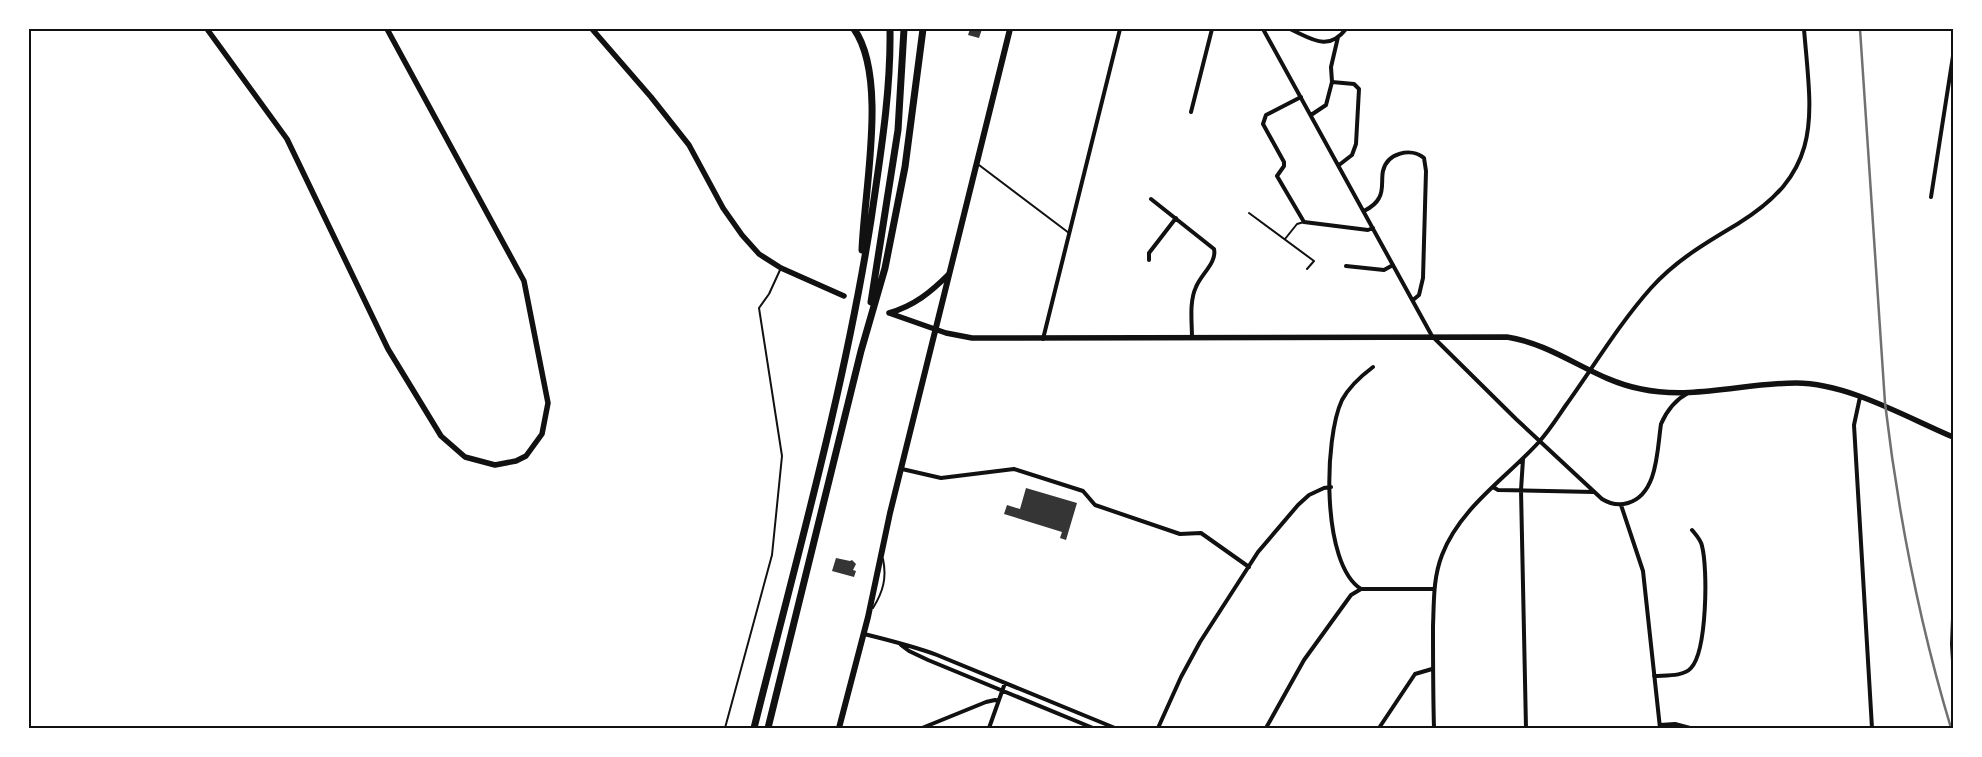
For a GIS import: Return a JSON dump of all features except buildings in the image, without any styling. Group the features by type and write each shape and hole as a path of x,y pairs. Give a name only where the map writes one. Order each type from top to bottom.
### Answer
{"highway":[{"path":"854,29 858,34 868,63 871,78 872,105 863,220 861,280"},
{"path":"754,728 831,422 861,280 885,128 890,29"},
{"path":"862,351 876,280 898,130 904,29"},
{"path":"768,728 862,351 885,268 905,167 923,29"}],"main road":[{"path":"207,29 287,140 314,192 388,348 441,436 465,457 495,465 516,461 526,456 542,434 548,403 524,281 387,29"},
{"path":"592,29 651,96 689,145 723,208 742,235 759,254 781,268 844,296"},
{"path":"839,728 864,634 882,549 1010,29"},
{"path":"949,274 915,303 889,313 936,330 972,338 1507,337 1525,340 1560,353 1603,376 1627,386 1660,392 1689,392 1795,383 1831,387 1860,397 1953,437"}],"street":[{"path":"1043,339 1120,29"},
{"path":"1192,112 1212,29"},
{"path":"1263,29 1432,336 1454,361 1594,492 1609,504 1621,505 1637,499 1651,481 1664,416 1676,401 1689,392"},
{"path":"1290,29 1320,42 1330,42 1338,38 1346,29"},
{"path":"1434,728 1432,668 1434,589 1441,556 1448,541 1473,506 1540,441 1630,315 1665,274 1700,246 1765,205 1782,188 1791,175 1806,145 1809,132 1810,108 1804,29"},
{"path":"1311,115 1326,105 1332,82 1331,67 1338,38"},
{"path":"1931,197 1953,56"},
{"path":"1332,82 1354,84 1359,90 1356,144 1352,155 1339,165"},
{"path":"1301,97 1266,115 1264,124 1284,162 1284,166 1277,176 1304,222 1368,230 1373,228"},
{"path":"1364,211 1379,199 1382,192 1383,169 1388,161 1405,151 1418,153 1424,158 1426,172 1423,278 1418,295 1413,300"},
{"path":"1151,198 1213,246 1214,259 1198,281 1193,294 1192,338"},
{"path":"1149,260 1149,253 1176,218"},
{"path":"1346,266 1384,270 1393,265"},
{"path":"1374,367 1353,385 1343,398 1337,412 1330,449 1331,515 1338,551 1353,584 1361,589 1434,589"},
{"path":"1860,397 1854,425 1872,728"},
{"path":"1523,459 1526,728"},
{"path":"902,469 941,478 1014,469 1083,491 1095,505 1180,534 1201,533 1249,567"},
{"path":"1158,728 1181,677 1200,642 1271,535 1309,495 1331,487"},
{"path":"1493,487 1498,490 1594,492"},
{"path":"1621,505 1643,572 1660,726 1675,724 1690,728"},
{"path":"1654,676 1675,675 1688,671 1695,663 1700,646 1706,604 1704,560 1699,538 1692,530"},
{"path":"1266,728 1291,682 1317,641 1351,595 1361,589"},
{"path":"1953,619 1953,661"},
{"path":"864,634 920,649 1115,728"},
{"path":"901,645 915,654 1094,728 1097,721"},
{"path":"1379,728 1415,674 1432,668"},
{"path":"983,683 987,676"},
{"path":"989,728 1005,683"},
{"path":"1038,706 1042,698"},
{"path":"922,728 986,702 998,701"}],"lane":[{"path":"977,163 1070,234"},
{"path":"1249,212 1314,261 1307,269"},
{"path":"1285,239 1297,224 1304,222"},
{"path":"725,728 772,555 782,456 760,308 781,268"}],"railway":[{"path":"1860,29 1885,403 1890,444 1919,608 1951,728"}]}
